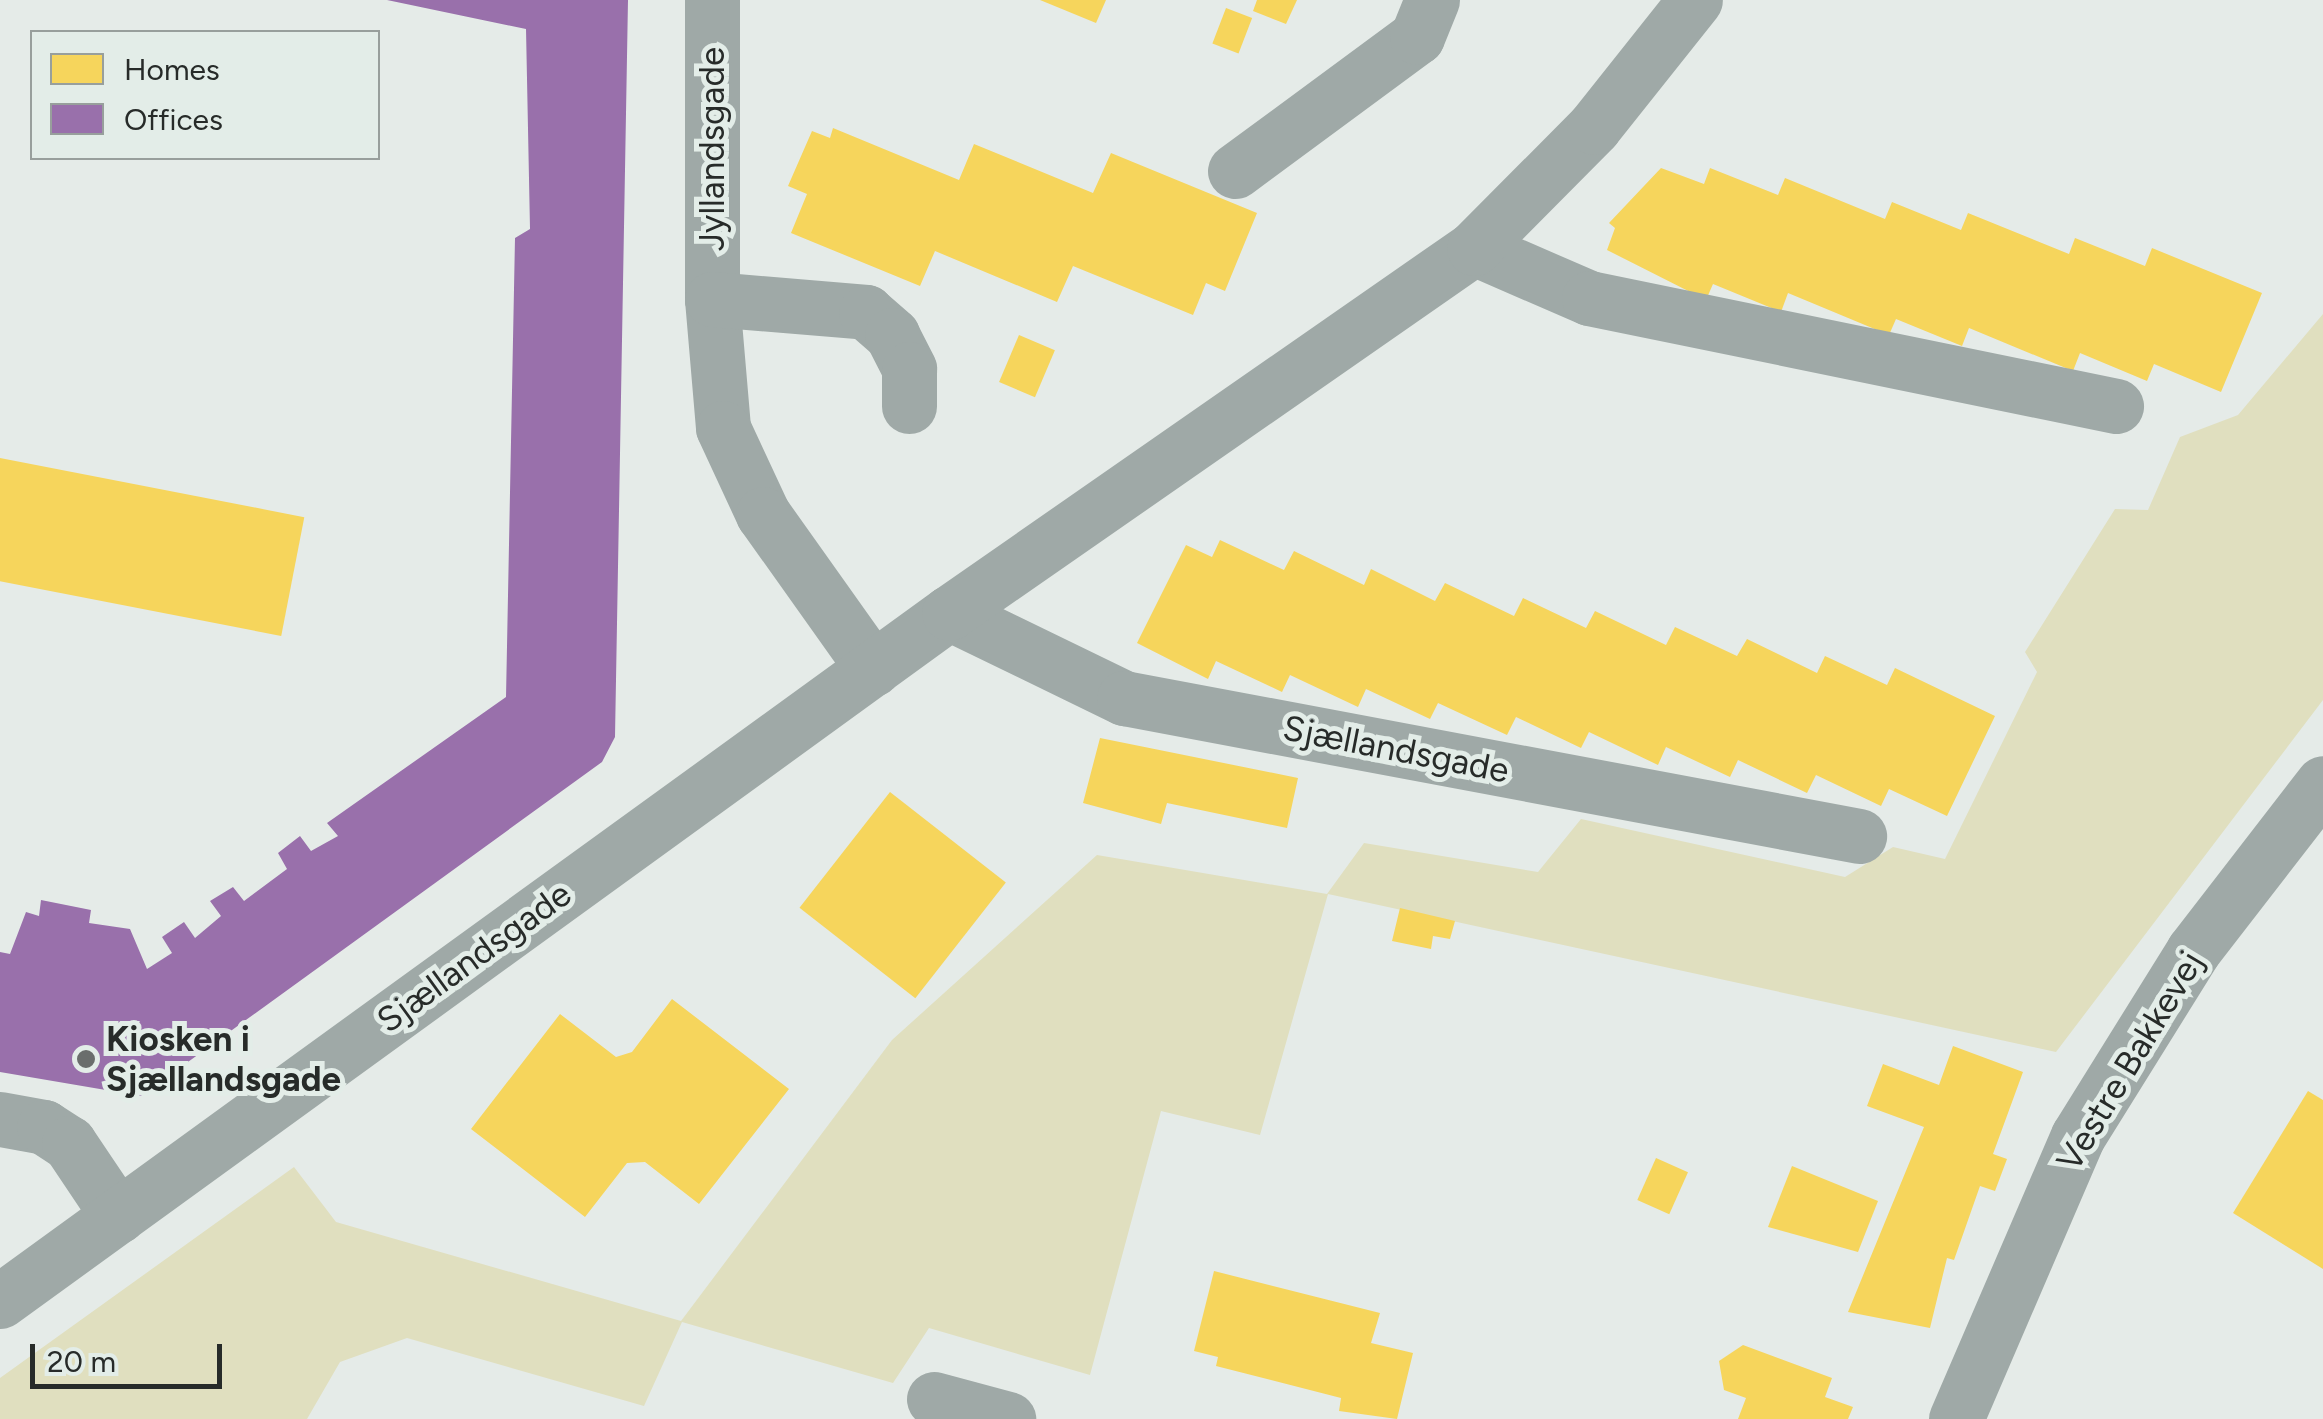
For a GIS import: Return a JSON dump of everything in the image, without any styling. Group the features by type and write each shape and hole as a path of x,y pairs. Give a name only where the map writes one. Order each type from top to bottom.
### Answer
{"street":[{"name":"Jyllandsgade","path":"712,0 712,298 723,428 763,514 873,669"},
{"path":"1235,171 1416,37 1432,0"},
{"name":"Sjællandsgade","path":"0,1302 949,613 1474,248 1594,127 1695,0"},
{"path":"1474,248 1590,298 2116,406"},
{"name":"Jyllandsgade","path":"712,298 866,312 892,334 910,370 909,406"},
{"name":"Sjællandsgade","path":"949,613 1124,698 1858,836"},
{"name":"Vestre Bakkevej","path":"1956,1419 2078,1136 2193,951 2323,783"},
{"path":"0,1119 44,1127 69,1143 118,1216"},
{"path":"934,1399 1008,1419"}],"green space":[{"path":"2323,314 2323,700 2056,1052 1328,894 1260,1135 1161,1111 1090,1375 929,1328 893,1383 682,1322 644,1406 407,1338 340,1362 307,1419 0,1419 0,1378 294,1167 336,1222 681,1321 892,1040 1097,855 1327,894 1364,843 1538,872 1581,819 1845,877 1893,847 1945,859 2037,672 2025,652 2115,509 2148,510 2180,437 2238,415"}],"building: Homes":[{"path":"1040,0 1106,0 1096,23"},
{"path":"1257,0 1297,0 1286,24 1253,11"},
{"path":"1226,8 1252,18 1239,54 1212,43"},
{"path":"833,128 959,180 974,144 1093,193 1111,153 1257,213 1225,291 1206,283 1193,315 1073,266 1057,302 935,251 920,286 791,233 807,194 788,186 812,131 830,138"},
{"path":"1661,168 1704,184 1710,168 1778,195 1785,178 1885,219 1892,202 1961,230 1968,213 2069,254 2075,238 2145,266 2152,248 2262,293 2221,392 2154,364 2147,381 2080,353 2073,371 1969,328 1962,346 1896,319 1889,335 1788,293 1781,312 1713,284 1706,300 1607,250 1615,228 1609,223"},
{"path":"1019,335 1055,350 1035,397 999,382"},
{"path":"0,458 304,517 281,636 0,581"},
{"path":"1220,540 1284,570 1294,551 1364,585 1371,569 1435,601 1445,583 1514,616 1523,598 1586,628 1595,611 1666,645 1675,627 1737,656 1747,639 1817,673 1825,656 1887,685 1895,668 1995,716 1947,816 1889,789 1881,806 1816,775 1807,793 1738,760 1730,777 1666,747 1658,765 1589,732 1581,748 1516,717 1507,735 1438,703 1430,719 1366,689 1358,707 1290,675 1282,692 1216,661 1208,679 1137,643 1186,545 1212,557"},
{"path":"1100,738 1298,778 1287,828 1167,803 1161,824 1083,803"},
{"path":"890,792 1006,883 915,998 799,908"},
{"path":"1400,908 1455,921 1450,939 1433,936 1431,949 1392,941"},
{"path":"672,999 789,1089 699,1204 645,1162 627,1163 585,1217 471,1129 560,1014 616,1057 632,1052"},
{"path":"1953,1046 2023,1072 1993,1154 2007,1159 1995,1191 1980,1186 1954,1260 1947,1258 1930,1328 1848,1312 1924,1127 1867,1106 1883,1064 1939,1085"},
{"path":"2308,1091 2323,1100 2323,1269 2233,1213"},
{"path":"1656,1158 1688,1172 1669,1214 1637,1200"},
{"path":"1792,1166 1878,1201 1858,1252 1768,1227"},
{"path":"1214,1271 1380,1313 1371,1343 1413,1353 1397,1419 1339,1411 1341,1398 1216,1366 1218,1357 1194,1351"},
{"path":"1743,1345 1832,1378 1825,1397 1853,1407 1848,1419 1738,1419 1746,1398 1724,1390 1719,1361"}],"building: Offices":[{"path":"387,0 628,0 615,737 602,762 141,1096 0,1072 0,952 10,954 26,912 39,916 41,900 91,910 89,923 130,929 147,969 172,953 162,937 184,922 195,938 221,916 210,901 233,887 244,901 287,869 278,853 300,836 311,851 338,836 327,823 506,697 515,238 530,229 526,29"}],"place":[{"name":"Kiosken i Sjællandsgade","path":"86,1059"}]}
